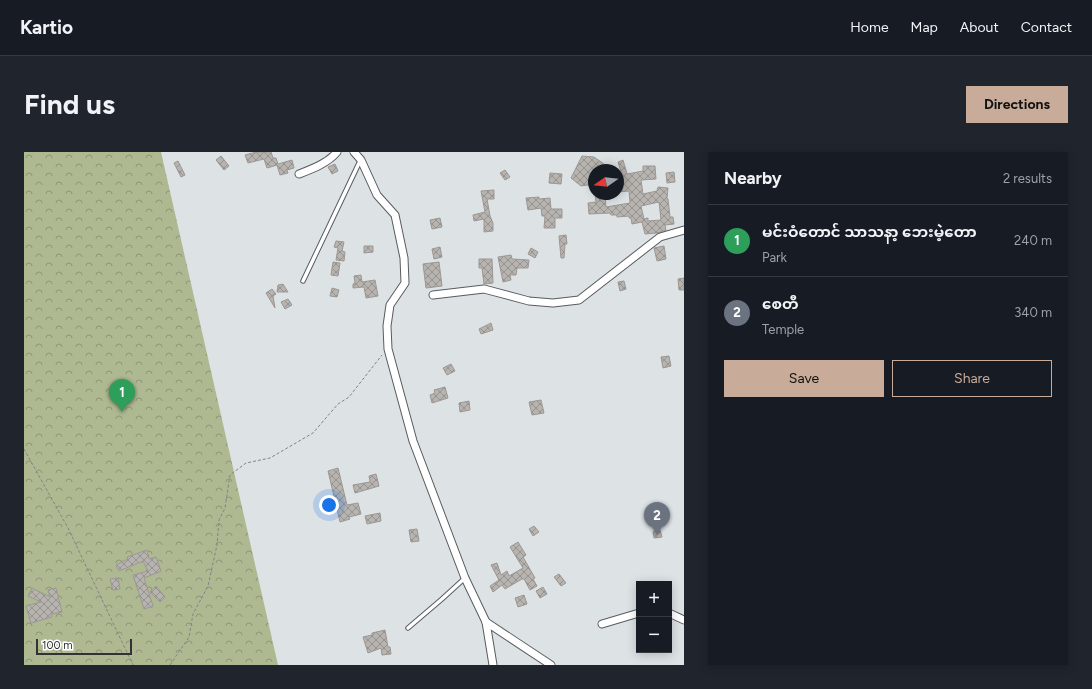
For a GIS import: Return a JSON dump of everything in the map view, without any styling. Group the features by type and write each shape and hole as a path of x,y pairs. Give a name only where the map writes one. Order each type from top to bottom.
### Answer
{"street":[{"path":"299,174 311,169 337,152"},
{"path":"354,152 361,160 377,195 395,215 404,258 405,283 390,305 387,326 388,348 413,440 464,578 486,622 493,665"},
{"path":"433,295 484,289 529,301 553,303 579,300 660,236 684,230"},
{"path":"602,624 636,614"},
{"path":"672,614 684,620"},
{"path":"486,622 551,665"}],"lane":[{"path":"303,281 361,160"},
{"path":"408,628 464,578"}],"path":[{"path":"170,665 189,637 193,614 208,586 217,545 219,520 225,508 230,475 246,463 270,458 313,433 338,404 349,397 388,348"},
{"path":"24,448 68,528 133,665"}],"green space":[{"path":"24,152 161,152 278,665 24,665"}],"building":[{"path":"256,152 271,152 273,158 276,158 278,164 292,160 294,168 287,170 288,173 280,175 277,165 267,168 264,159 248,163 245,155"},
{"path":"221,156 229,166 224,170 216,160"},
{"path":"582,156 594,157 604,164 588,164 588,185 581,186 571,178"},
{"path":"623,160 627,174 643,171 643,166 655,166 656,179 641,180 643,194 657,191 658,187 668,188 667,199 670,217 673,217 674,224 665,225 666,230 657,233 645,234 642,222 632,224 629,216 617,217 617,215 611,215 610,213 589,214 588,203 596,202 596,200 605,200 606,207 630,203 629,191 624,191 624,164 619,164 618,162","holes":["659,202 661,220 648,221 648,218 644,219 641,206"]},
{"path":"178,161 185,175 181,177 174,163"},
{"path":"335,164 338,171 332,174 328,167"},
{"path":"505,170 510,177 505,180 500,173"},
{"path":"674,172 675,182 667,183 666,173"},
{"path":"550,173 562,174 561,184 549,183"},
{"path":"494,190 494,199 487,199 490,216 493,223 493,231 484,232 484,219 474,221 473,215 485,212 481,191"},
{"path":"539,197 539,199 550,198 551,209 562,209 562,218 555,218 555,228 544,228 545,216 542,216 541,208 528,210 526,198"},
{"path":"440,218 442,227 432,229 430,220"},
{"path":"566,235 567,244 565,244 564,258 561,258 559,236"},
{"path":"336,241 344,242 342,251 345,252 344,261 336,260 338,248 334,247"},
{"path":"364,246 373,246 373,252 364,253"},
{"path":"664,246 666,259 657,261 654,248"},
{"path":"440,247 442,257 434,259 432,249"},
{"path":"531,248 538,252 535,258 528,254"},
{"path":"511,255 512,259 529,260 528,268 517,268 516,275 510,275 511,280 503,282 498,257"},
{"path":"479,259 492,259 493,283 484,284 482,268 479,268"},
{"path":"333,262 340,263 338,276 331,275"},
{"path":"439,262 442,286 426,288 423,264"},
{"path":"361,275 362,282 375,280 378,296 366,298 364,287 353,288 353,284 355,283 354,276"},
{"path":"684,278 684,290 679,290 678,279"},
{"path":"624,281 626,289 620,291 618,282"},
{"path":"283,284 288,292 277,292 278,285"},
{"path":"332,288 339,290 337,297 330,296"},
{"path":"272,289 276,294 273,296 275,308 266,293"},
{"path":"288,299 292,305 285,309 281,302"},
{"path":"491,323 493,330 481,334 479,329"},
{"path":"669,356 671,366 663,368 661,357"},
{"path":"451,364 455,371 447,375 443,368"},
{"path":"445,387 448,398 432,403 430,395 435,393 434,390"},
{"path":"541,400 544,413 532,415 529,402"},
{"path":"469,401 470,410 460,412 459,403"},
{"path":"338,468 347,505 358,503 361,514 349,517 350,519 340,522 328,471"},
{"path":"376,474 379,486 355,493 353,485 370,482 369,476"},
{"path":"380,513 381,521 367,524 365,516"},
{"path":"534,526 539,532 533,536 529,529"},
{"path":"417,529 419,541 411,542 409,530"},
{"path":"660,530 662,537 654,538 653,532"},
{"path":"518,542 526,555 523,557 535,578 533,579 537,586 530,590 524,579 522,579 505,589 502,585 493,592 490,586 499,580 491,565 497,563 501,575 507,571 509,576 523,568 510,547"},
{"path":"147,550 149,559 156,557 161,571 144,578 153,606 144,609 133,575 148,571 143,561 119,571 116,565 128,559 127,557"},
{"path":"559,574 566,583 561,586 554,577"},
{"path":"118,578 120,589 113,590 110,579"},
{"path":"156,586 165,597 160,602 150,592"},
{"path":"543,587 547,594 540,598 536,591"},
{"path":"32,588 50,597 48,590 56,588 62,612 51,614 52,617 31,623 26,606 41,602 28,596"},
{"path":"524,595 527,604 518,607 515,598"},
{"path":"385,630 388,647 390,647 391,654 382,655 381,648 368,653 363,637"}],"place":[{"name":"မင်းဝံတောင် သာသနာ့ ‌ဘေးမဲ့တော","path":"122,412"},
{"name":"စေတီ","path":"657,535"}]}
